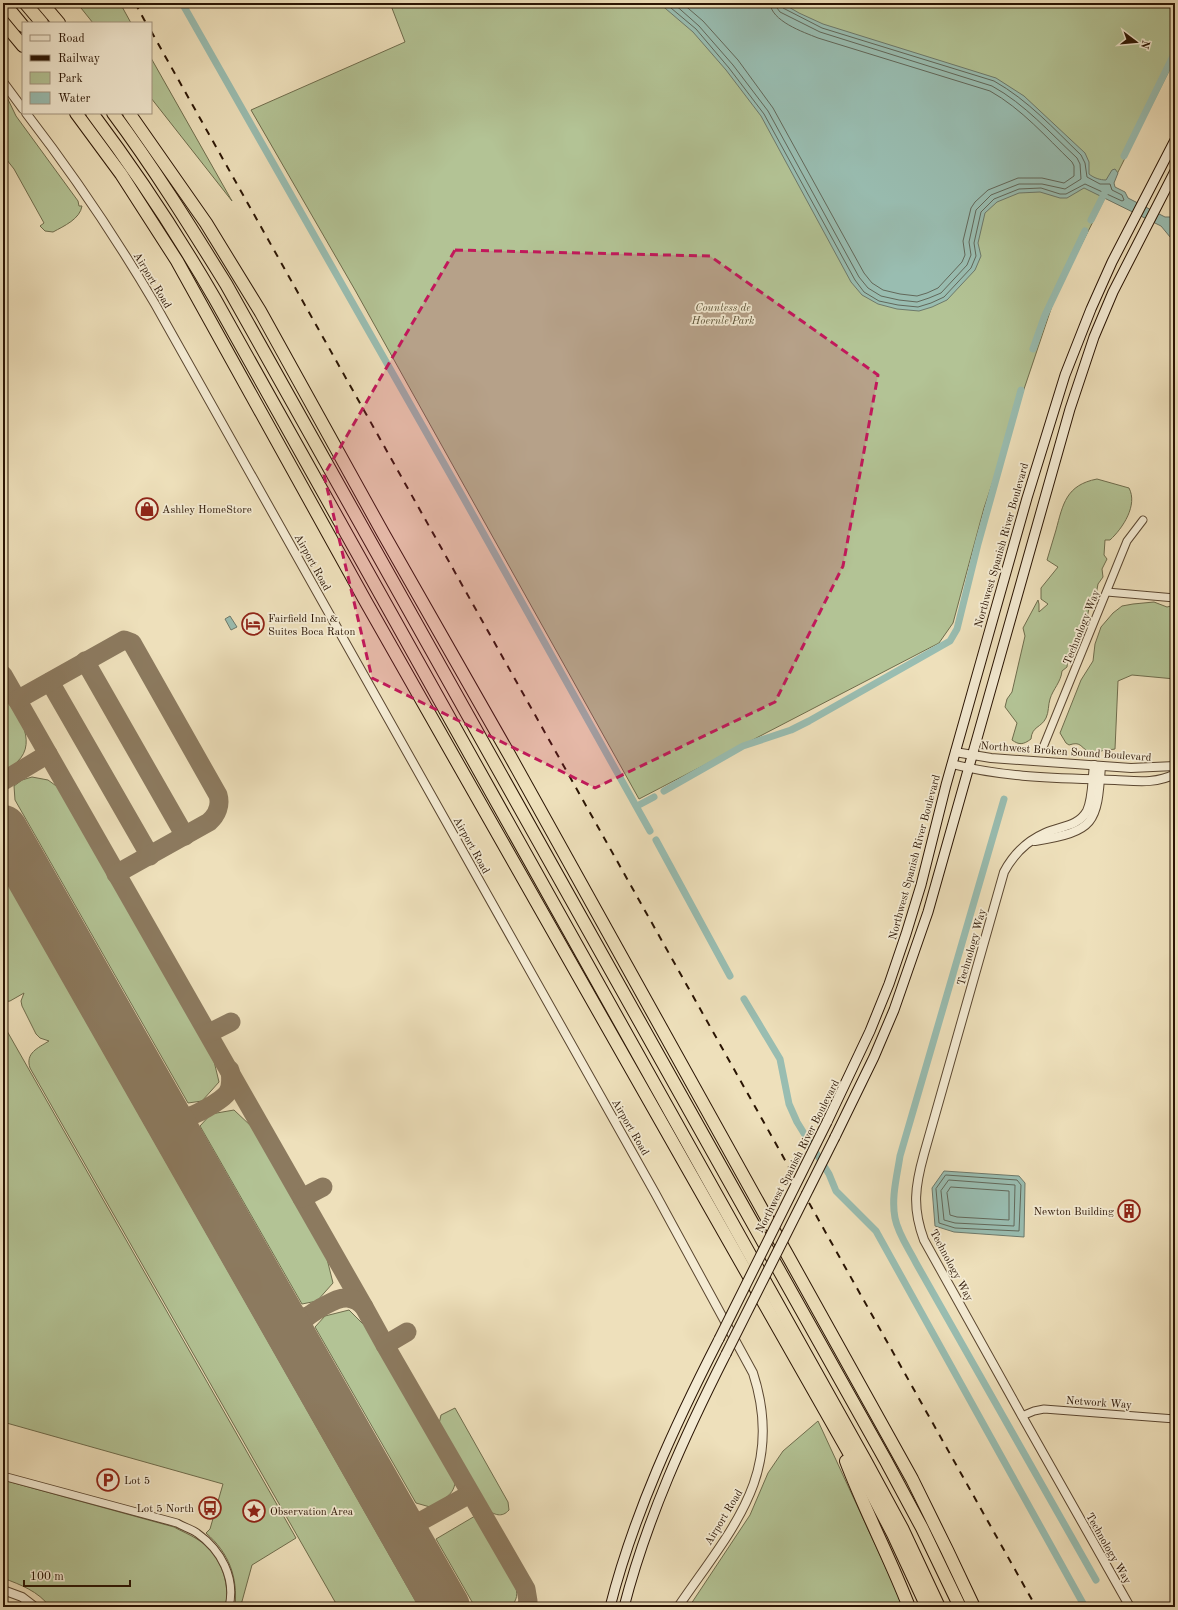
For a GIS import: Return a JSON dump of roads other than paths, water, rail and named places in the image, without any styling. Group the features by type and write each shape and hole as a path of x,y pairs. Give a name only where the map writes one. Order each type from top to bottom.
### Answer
{"highway":[{"path":"4,3 22,25"},
{"path":"25,3 41,22"},
{"path":"42,3 58,22"},
{"path":"3,22 22,45"},
{"path":"77,114 125,179 177,261 366,602 887,1522 927,1607"},
{"path":"93,114 147,189 203,277 878,1483 902,1528 939,1607"},
{"path":"114,114 149,162 186,218 226,284 886,1460 960,1607"},
{"path":"130,114 206,223 260,311 383,533 510,756 912,1479 974,1607"},
{"path":"366,602 440,700"},
{"path":"510,756 544,853"},
{"path":"831,1423 859,1496 909,1607"}],"main road":[{"name":"Northwest Spanish River Boulevard","path":"610,1607 633,1531 671,1435 868,1037 898,958 921,885 955,752 1027,498 1064,375 1099,290 1132,222 1175,140"},
{"path":"624,1607 635,1568 661,1495 692,1423 874,1057 911,962 936,885 1079,380 1103,316 1175,171"},
{"path":"1064,375 1079,380"},
{"path":"1061,386 1076,391"}],"street":[{"path":"3,82 22,108"},
{"name":"Airport Road","path":"27,114 59,156 155,304 655,1193 753,1373 758,1389 764,1420 763,1449 756,1481 748,1501 678,1607"},
{"name":"Technology Way","path":"1044,745 1127,541 1143,520"},
{"path":"1107,592 1175,598"},
{"name":"Northwest Broken Sound Boulevard","path":"955,752 991,758 1098,766 1131,768 1175,766"},
{"path":"952,764 991,773 1096,780 1145,782 1162,780 1175,774"},
{"name":"Technology Way","path":"1098,766 1096,780 1097,808 1093,817 1087,824 1072,833 1054,838 1030,841 1014,856 1007,867 1002,879 924,1154 915,1196 917,1219 924,1240 1130,1607"},
{"name":"Network Way","path":"1022,1416 1044,1409 1175,1419"},
{"path":"3,1476 177,1523 196,1533 211,1545 224,1562 230,1581 230,1607"},
{"path":"3,1590 22,1597 35,1607"},
{"path":"3,1606 8,1607"}],"water":[{"path":"659,3 782,3 823,24 996,78 1024,96 1085,153 1089,162 1089,174 1093,177 1106,180 1112,170 1115,169 1118,173 1114,183 1115,187 1125,192 1128,198 1165,217 1175,217 1175,243 1161,226 1084,188 1067,198 1060,198 1040,192 1019,193 997,202 985,213 978,243 981,256 975,270 947,300 919,311 897,309 878,304 862,295 851,282 761,116 726,70 693,32"},
{"path":"230,616 237,627 231,630 225,619"},
{"path":"944,1171 1019,1176 1025,1183 1024,1237 954,1232 935,1226 932,1188"}],"waterway":[{"path":"182,3 463,497 650,831"},
{"path":"1124,156 1175,52"},
{"path":"1091,220 1106,190"},
{"path":"1033,349 1045,315 1085,231"},
{"path":"664,791 743,746 791,730 809,721 950,641 957,629 978,544 1021,390"},
{"path":"637,806 654,797"},
{"path":"1004,799 900,1156 895,1187 894,1210 896,1224 904,1241 1096,1580"},
{"path":"656,840 730,976"},
{"path":"744,999 780,1059 789,1104 797,1122 829,1174 836,1191 876,1231 1085,1607"}],"railway":[{"path":"135,3 145,22"},
{"path":"152,33 1036,1607"}],"place":[{"name":"Ashley HomeStore","path":"147,509"},
{"name":"Fairfield Inn & Suites Boca Raton","path":"253,624"},
{"name":"Newton Building","path":"1129,1211"},
{"name":"Lot 5","path":"108,1480"},
{"name":"Lot 5 North","path":"210,1508"},
{"name":"Observation Area","path":"254,1511"}],"park label":[{"name":"Countess de Hoernle Park","path":"723,313"}]}
